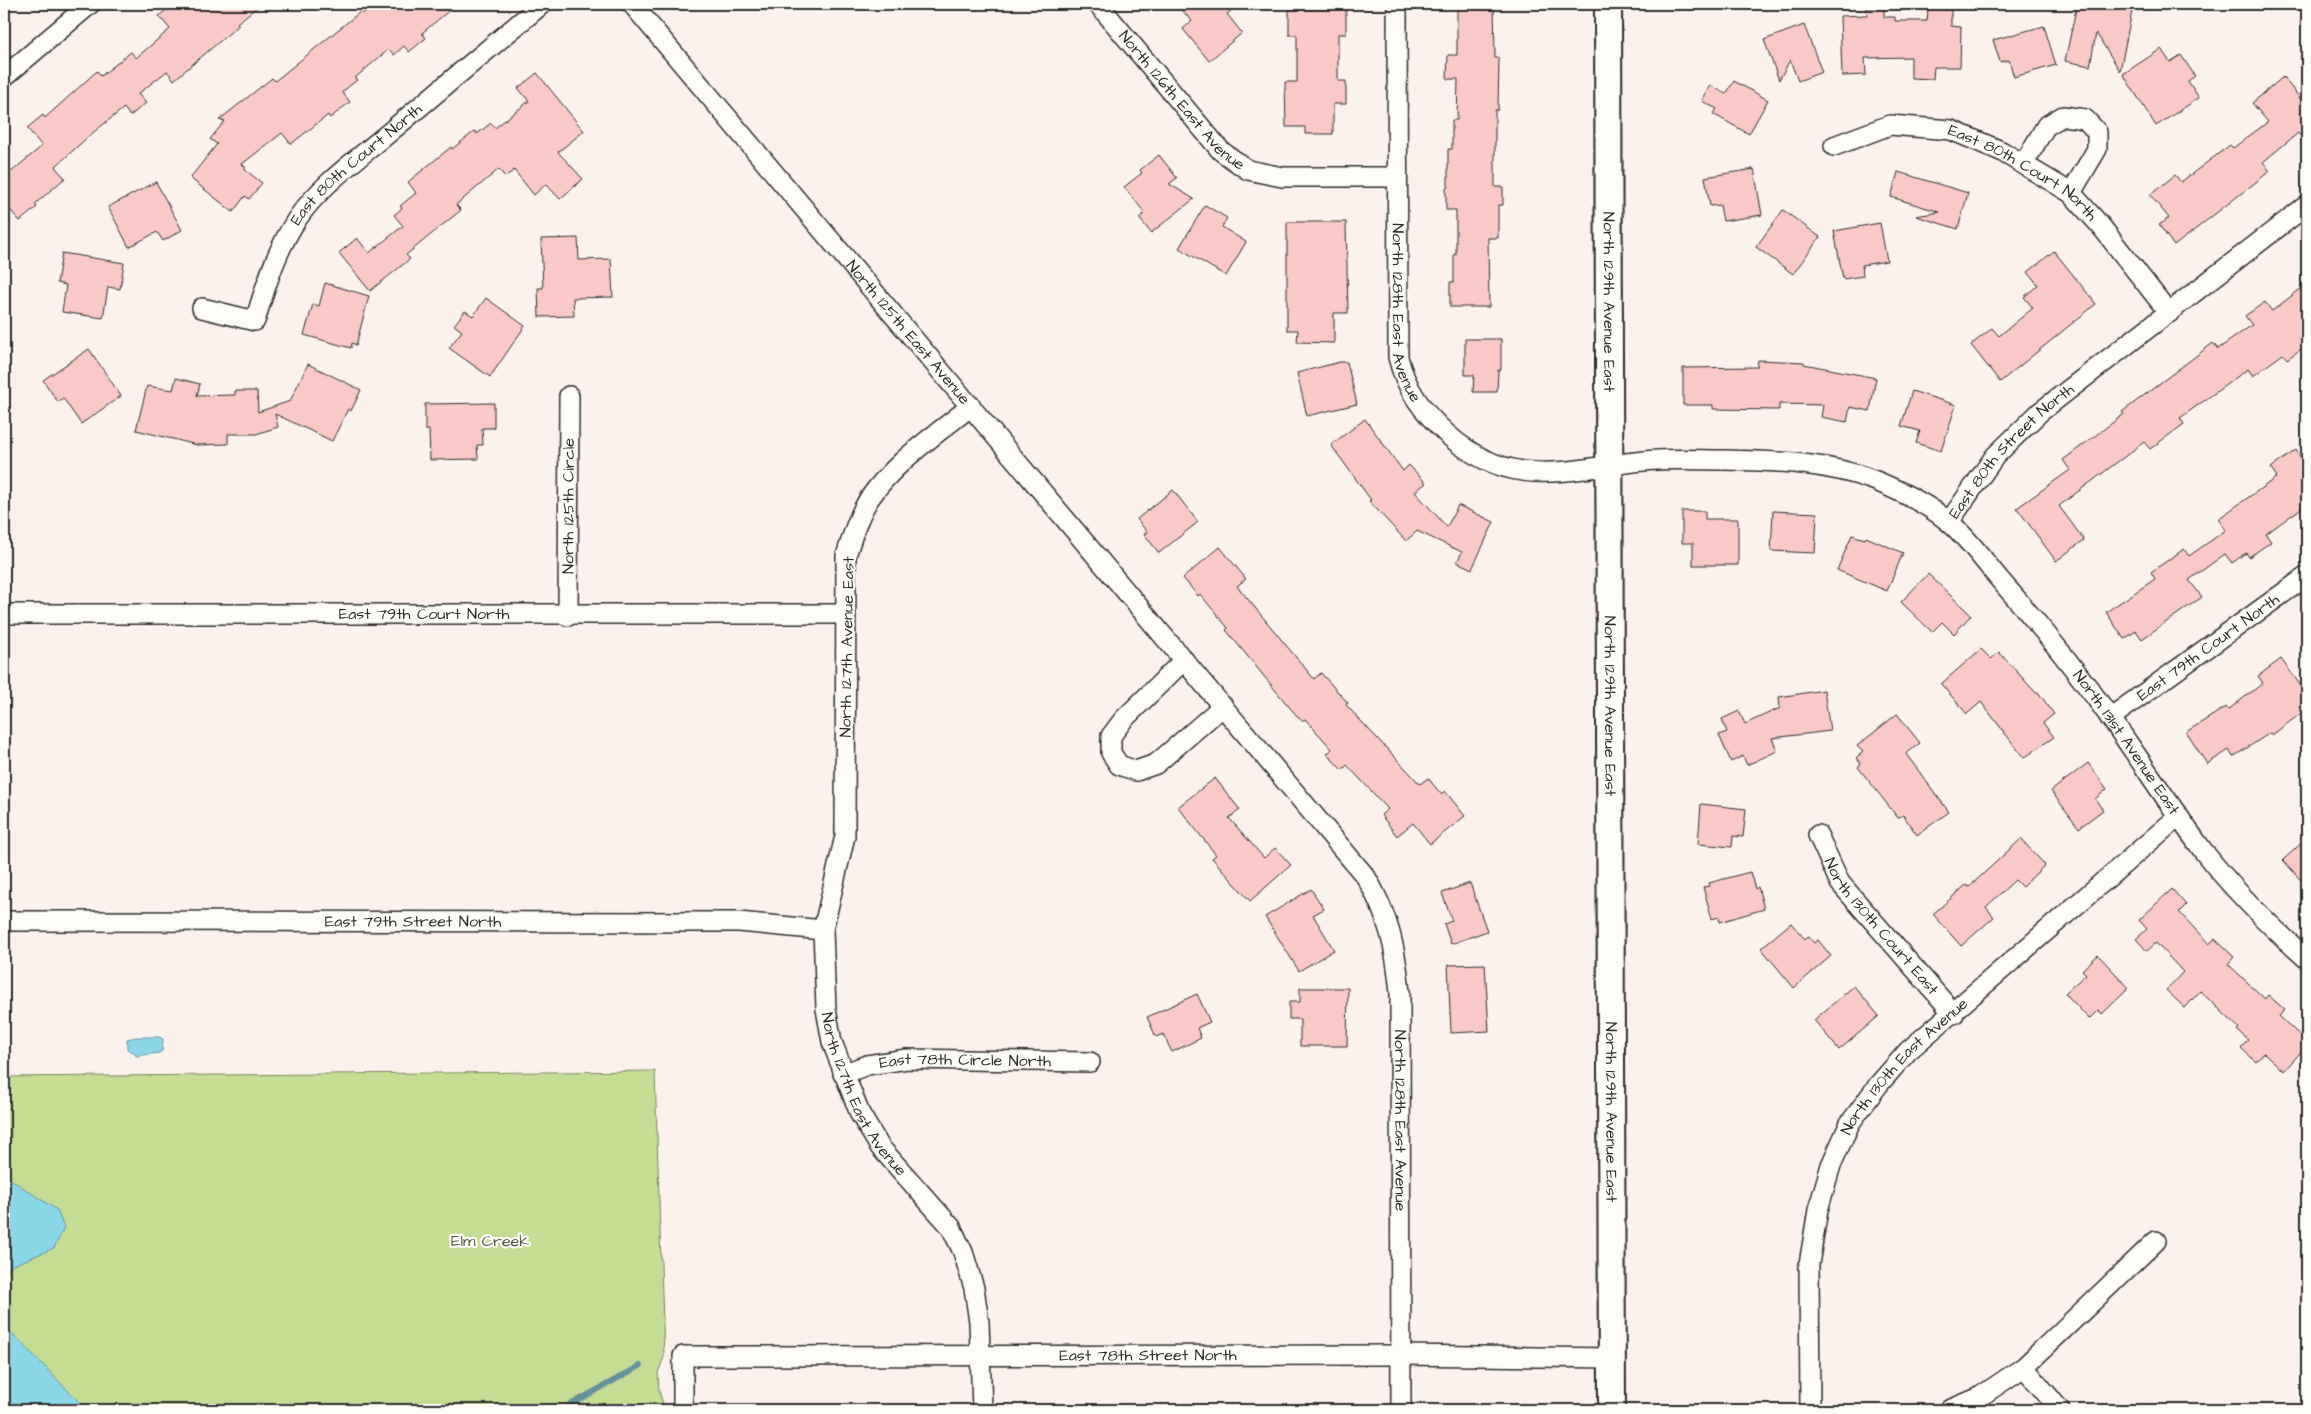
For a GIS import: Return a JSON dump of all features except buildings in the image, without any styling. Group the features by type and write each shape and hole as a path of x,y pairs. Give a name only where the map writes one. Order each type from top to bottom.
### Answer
{"main road":[{"name":"North 129th Avenue East","path":"1608,4 1612,1410"}],"street":[{"path":"4,77 90,4"},
{"name":"East 80th Court North","path":"202,308 255,321 268,277 280,247 298,218 314,199 342,172 542,4"},
{"name":"North 125th East Avenue","path":"632,4 1341,846"},
{"name":"North 126th East Avenue","path":"1098,4 1221,151 1248,170 1282,177 1397,177"},
{"name":"North 128th East Avenue","path":"1396,4 1398,356 1403,376 1416,401 1428,417 1474,455 1492,464 1530,473 1562,473 1610,466"},
{"path":"2024,163 2046,126 2063,116 2085,119 2097,132 2097,149 2071,194"},
{"name":"East 80th Court North","path":"1834,146 1890,125 1951,130 2001,151 2024,163 2071,194 2100,225 2169,313"},
{"name":"East 80th Street North","path":"1610,466 1663,460 1784,461 1811,464 1877,481 1916,501 1949,522 1995,456 2040,412 2307,205"},
{"name":"North 125th Circle","path":"568,616 569,396"},
{"name":"North 127th Avenue East","path":"846,757 846,556 855,529 868,500 893,469 971,406"},
{"name":"North 131st Avenue East","path":"1949,522 2041,627 2110,718 2206,854 2259,916 2307,959"},
{"name":"East 79th Court North","path":"2110,718 2307,576"},
{"name":"East 79th Court North","path":"4,614 568,616 845,614"},
{"path":"1184,660 1123,720 1110,736 1111,753 1119,765 1136,771 1156,764 1223,706"},
{"name":"North 127th East Avenue","path":"846,757 845,836 823,930 826,1009 832,1042 860,1114 880,1147 950,1227 959,1243 974,1288 981,1356 982,1410"},
{"name":"North 130th East Avenue","path":"1810,1410 1809,1264 1818,1210 1831,1166 1850,1123 1879,1084 1908,1051 1954,1014 2179,816"},
{"name":"North 130th Court East","path":"1818,835 1840,884 1954,1014"},
{"name":"North 128th East Avenue","path":"1341,846 1366,877 1379,899 1390,927 1396,955 1400,993 1401,1410"},
{"name":"East 79th Street North","path":"4,921 729,922 823,930"},
{"name":"East 78th Circle North","path":"843,1074 867,1065 907,1059 1090,1062"},
{"path":"1949,1410 1978,1398 2024,1367 2156,1241"},
{"name":"East 78th Street North","path":"683,1410 683,1356 1400,1356 1612,1358"},
{"path":"2024,1367 2060,1410"}],"green space":[{"name":"Elm Creek","path":"655,1071 664,1357 658,1373 659,1391 665,1410 4,1410 4,1077"}],"water":[{"path":"159,1037 163,1039 162,1051 136,1056 135,1053 127,1049 127,1039"},
{"path":"4,1175 57,1210 64,1228 54,1248 11,1266 4,1277"},
{"path":"4,1325 87,1410 4,1410"}],"waterway":[{"path":"561,1410 640,1366"}]}
